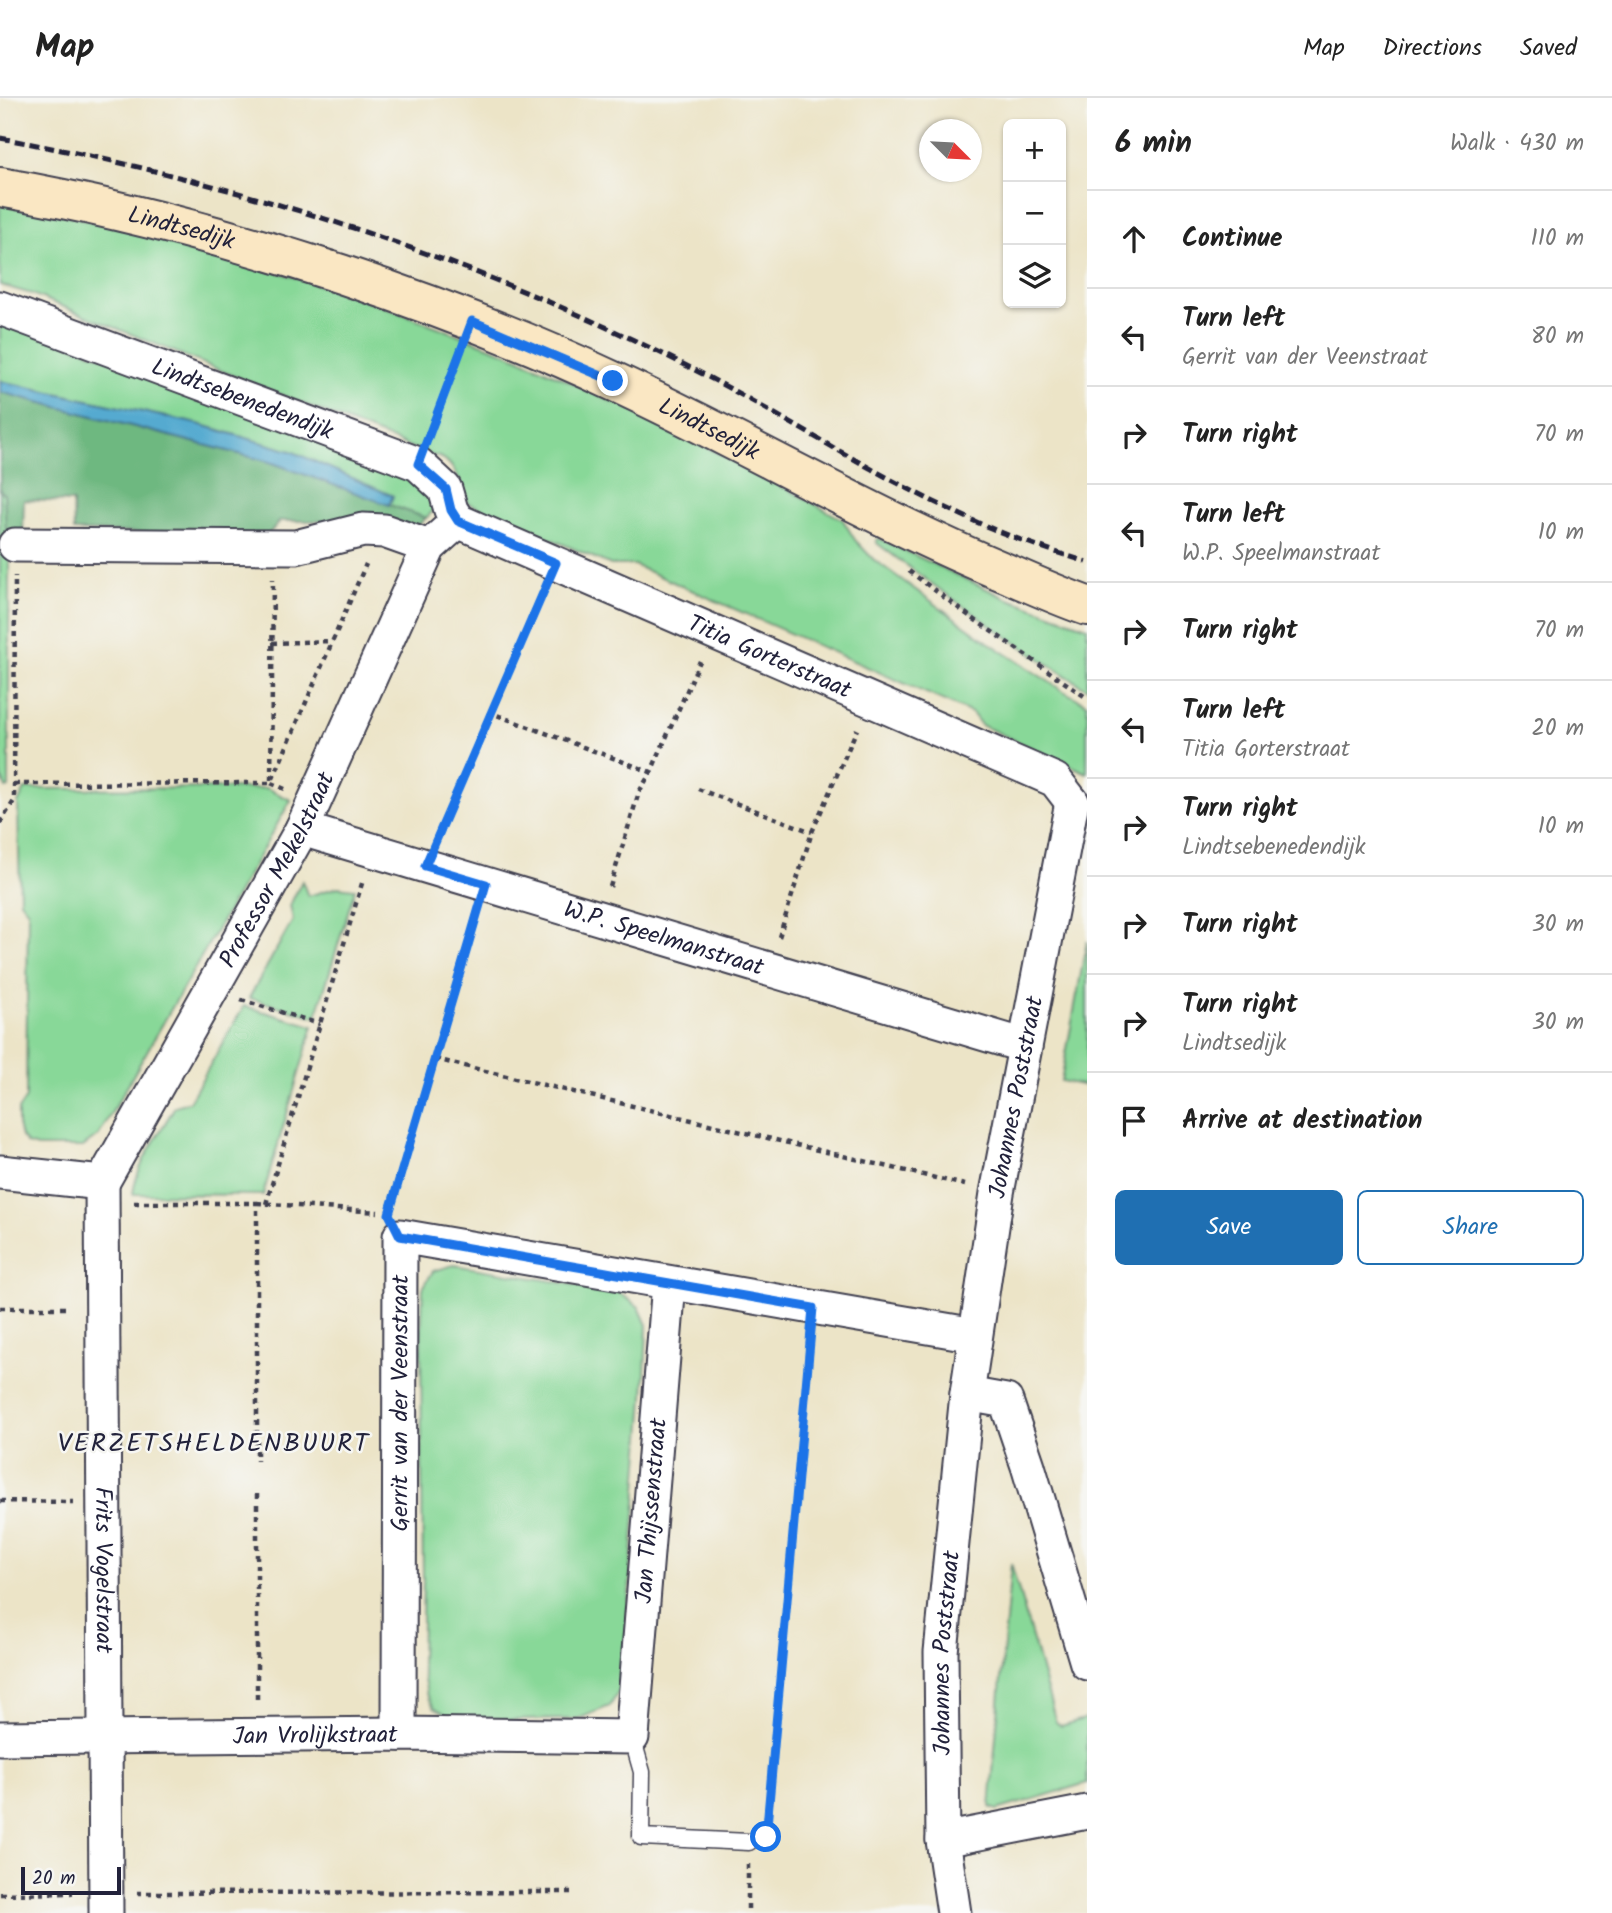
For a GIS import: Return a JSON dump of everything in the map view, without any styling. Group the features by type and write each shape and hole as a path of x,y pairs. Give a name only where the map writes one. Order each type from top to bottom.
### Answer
{"main road":[{"name":"Lindtsedijk","path":"0,187 143,217 284,256 472,321 613,381 964,556 1087,606"}],"street":[{"name":"Lindtsebenedendijk","path":"0,308 418,464 446,489 451,510 458,521"},
{"name":"Professor Mekelstraat","path":"102,1193 308,816 429,547 458,521"},
{"name":"Titia Gorterstraat","path":"458,521 1055,780 1079,803"},
{"path":"15,545 296,547 362,530 405,537 429,547"},
{"name":"Johannes Poststraat","path":"954,1913 943,1840 941,1652 967,1394 997,1193 1025,1046 1079,803"},
{"name":"W.P. Speelmanstraat","path":"308,816 372,850 1025,1046"},
{"path":"0,1171 102,1193"},
{"name":"Frits Vogelstraat","path":"102,1193 106,1903"},
{"name":"Gerrit van der Veenstraat","path":"399,1734 400,1236 975,1335"},
{"name":"Jan Thijssenstraat","path":"632,1737 669,1283"},
{"path":"967,1394 1006,1401 1087,1663"},
{"name":"Jan Vrolijkstraat","path":"0,1738 399,1734 632,1737"},
{"path":"943,1840 1087,1812"}],"lane":[{"path":"632,1737 642,1772 641,1837 749,1842"}],"path":[{"path":"418,464 472,321"},
{"path":"308,816 271,783 380,531"},
{"path":"0,823 14,801 15,545"},
{"name":"Professor Mekelstraat","path":"14,784 271,783 273,547"},
{"path":"425,866 556,563"},
{"path":"904,567 1087,698"},
{"path":"600,919 639,792 651,772 713,631"},
{"path":"272,643 332,641"},
{"path":"769,969 812,832 870,699"},
{"path":"491,713 651,772"},
{"path":"698,789 812,832"},
{"path":"266,1204 372,850"},
{"path":"102,1193 369,1210 389,1214 486,884"},
{"path":"210,991 320,1024"},
{"path":"435,1059 997,1193"},
{"path":"257,1203 257,1461"},
{"path":"0,1308 103,1308"},
{"path":"748,1913 749,1842 766,1837 813,1308"},
{"path":"257,1494 257,1736"},
{"path":"0,1500 104,1502"},
{"path":"0,1894 106,1903 571,1892"}],"green space":[{"path":"0,200 192,244 374,303 509,354 649,417 791,491 843,520 855,540 873,559 988,642 1087,704 1087,773 981,725 972,713 634,565 611,565 468,503 455,472 442,458 32,294 0,285"},
{"path":"0,319 415,471 437,507 426,518 389,505 393,496 291,451 198,424 0,381"},
{"path":"0,392 270,462 426,518 414,530 393,521 280,521 267,536 74,531 73,502 24,500 23,532 6,534 4,494 0,490"},
{"path":"0,490 4,494 9,558 9,787 6,788 0,774"},
{"path":"878,538 1006,598 1087,627 1087,689 929,582 878,544"},
{"path":"266,788 291,800 99,1135 83,1147 37,1147 27,1144 21,1137 18,1125 18,1110 26,1098 28,911 20,901 18,803 25,789"},
{"path":"302,881 308,896 338,887 355,889 316,1017 249,998 293,920 290,905"},
{"path":"1087,941 1087,1086 1061,1081"},
{"path":"244,1006 313,1026 263,1195 133,1194 139,1171 156,1138 175,1106 189,1102"},
{"path":"454,1265 618,1292 639,1307 647,1325 622,1686 610,1706 578,1719 458,1721 434,1707 427,1694 421,1664 423,1288 433,1271"},
{"path":"1011,1563 1056,1722 1061,1726 1087,1718 1087,1783 997,1810 990,1807"}],"water":[{"path":"0,381 198,424 291,451 393,496 389,505 270,462 0,392"}],"railway":[{"path":"0,138 171,175 256,198 423,252 585,318 665,355 918,494 987,527 1087,562"}],"district":[{"name":"VERZETSHELDENBUURT","path":"214,1442"}],"route":[{"path":"613,381 472,321 418,464 446,489 451,510 458,521 556,563 425,866 486,884 389,1214 400,1236 813,1308 766,1837"}]}
